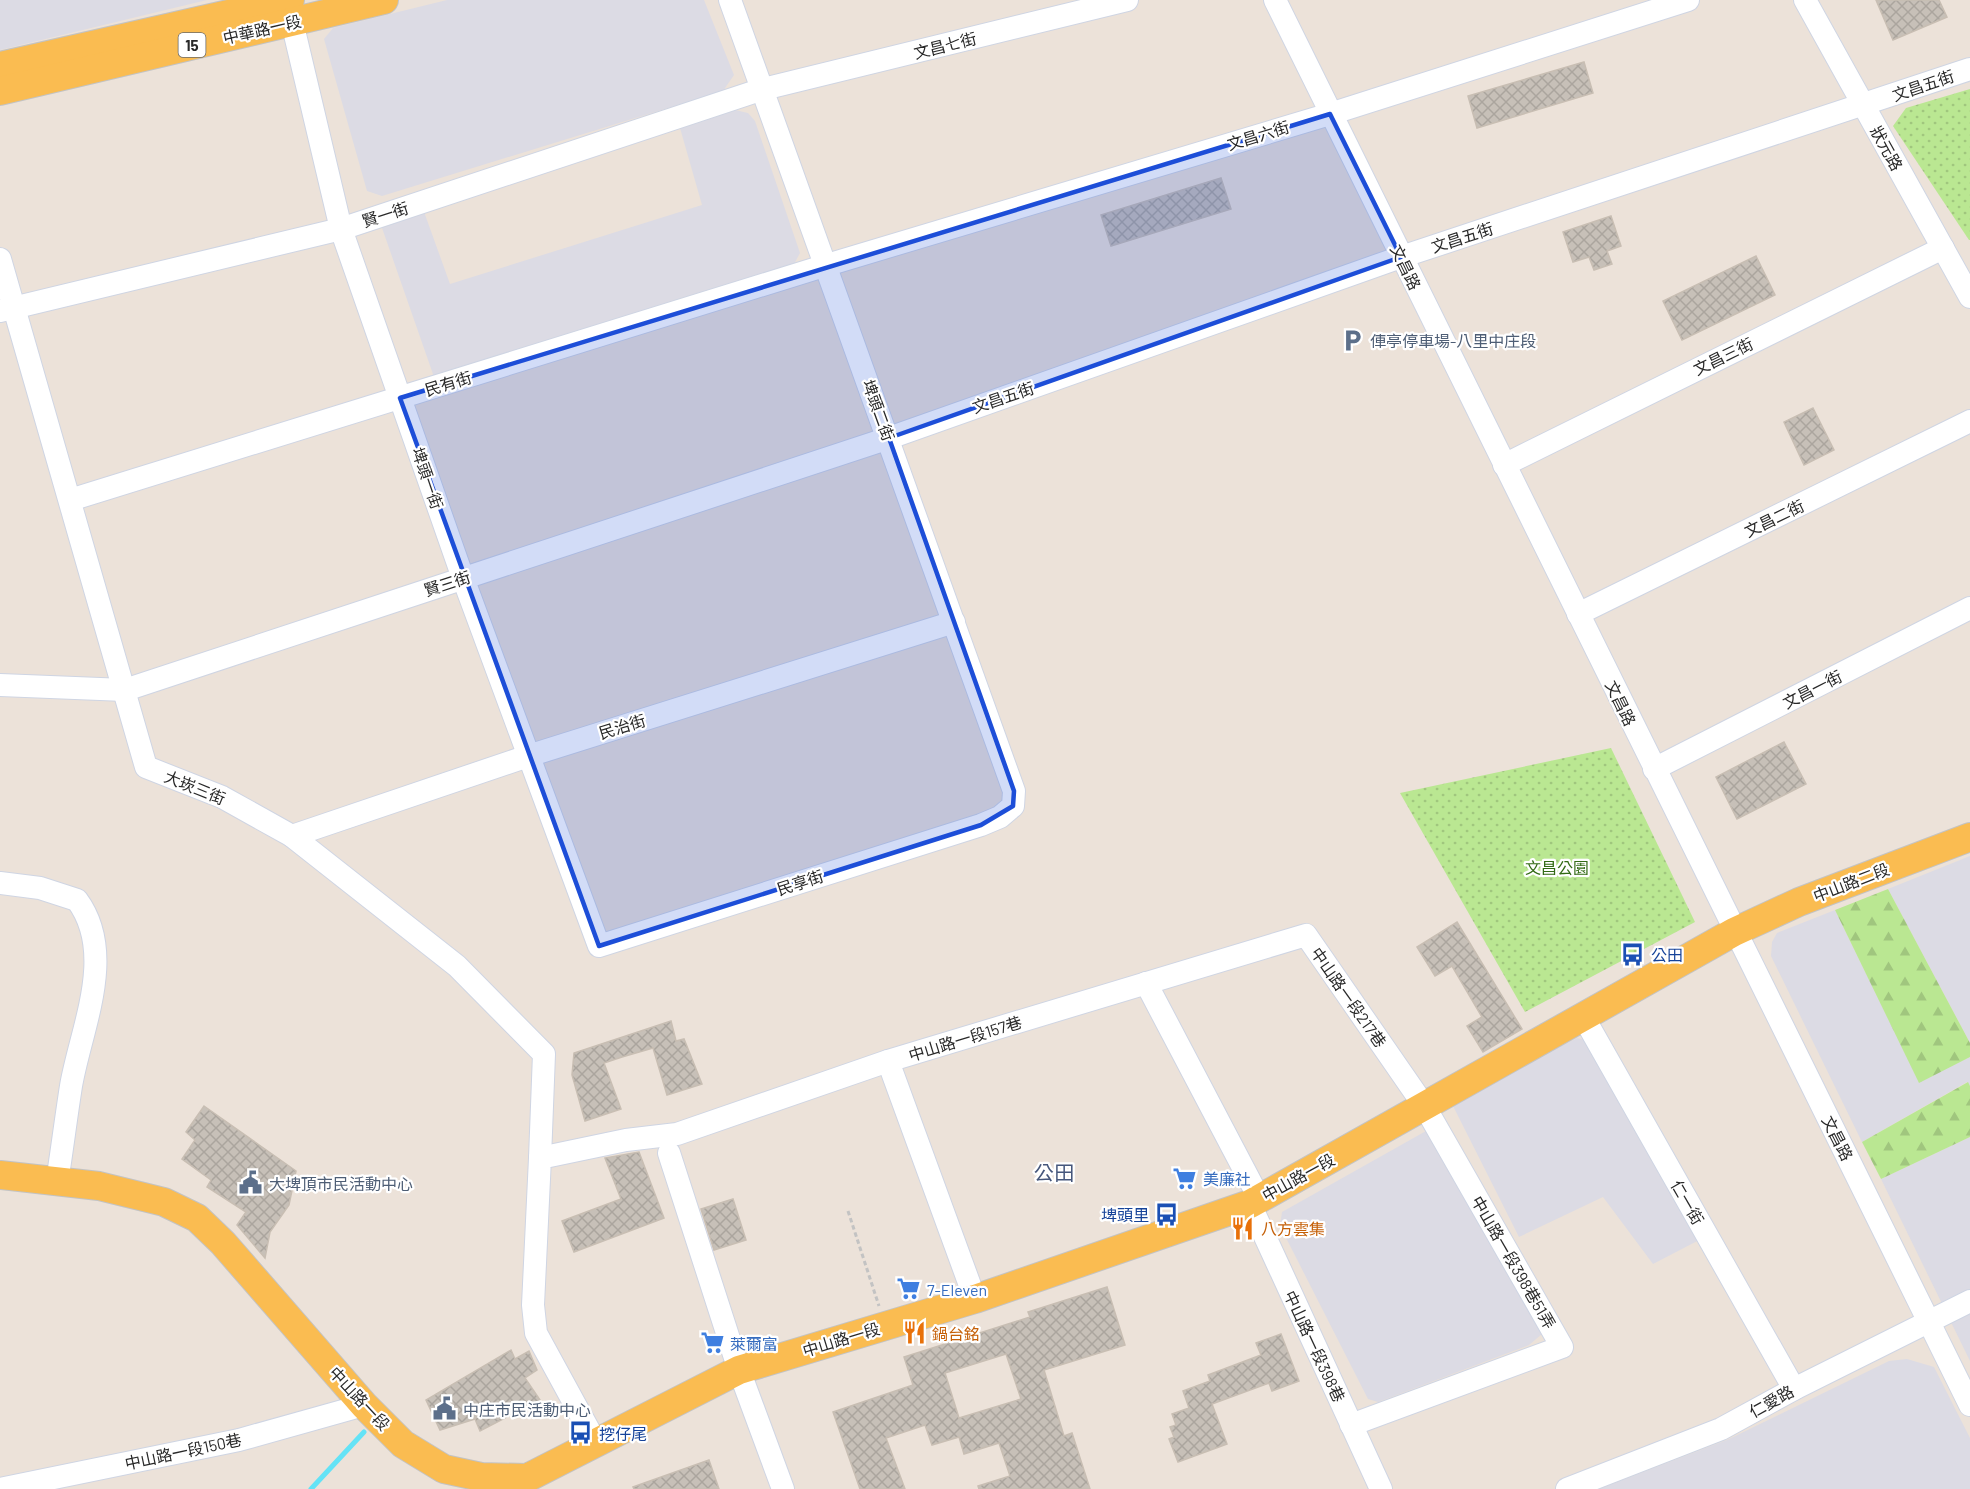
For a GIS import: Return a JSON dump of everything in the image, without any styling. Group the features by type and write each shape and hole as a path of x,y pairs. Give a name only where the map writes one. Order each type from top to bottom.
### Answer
{"main road":[{"name":"中華路一段","path":"0,66 289,8 384,0"},
{"name":"中華路一段","path":"0,91 289,8"},
{"name":"中山路二段","path":"1734,932 1799,902 1970,837"},
{"name":"中山路一段","path":"0,1175 99,1186 164,1202 197,1218 223,1243 364,1405 403,1444 424,1459 444,1469 520,1484 739,1370 975,1299 1254,1201 1734,932"}],"street":[{"name":"埤頭二街","path":"730,0 1014,791 1013,806 1000,817"},
{"name":"文昌七街","path":"763,90 1126,0"},
{"name":"文昌路","path":"1275,0 1734,932 1970,1405"},
{"name":"文昌六街","path":"827,265 1330,114 1688,0"},
{"name":"狀元路","path":"1805,0 1970,297"},
{"name":"埤頭一街","path":"289,8 341,229 463,578 599,946"},
{"name":"文昌五街","path":"889,438 1401,257 1864,106 1970,69"},
{"name":"賢一街","path":"7,310 341,229 763,90"},
{"name":"文昌三街","path":"1504,465 1943,248"},
{"name":"大崁三街","path":"0,259 7,310 70,500 146,767 222,797 292,836 457,966 544,1054 533,1305 536,1333 596,1443"},
{"name":"民有街","path":"70,500 827,265"},
{"name":"文昌二街","path":"1578,614 1970,421"},
{"name":"賢三街","path":"0,685 125,690 889,438"},
{"name":"文昌一街","path":"1654,769 1970,608"},
{"name":"民治街","path":"292,836 528,756 954,621"},
{"name":"民享街","path":"599,946 1000,817"},
{"path":"0,883 40,888 76,900 88,921 93,948 95,986 72,1085 57,1182"},
{"name":"中山路一段217巷","path":"1146,982 1306,935 1425,1107"},
{"name":"中山路一段157巷","path":"975,1299 888,1061 1146,982"},
{"name":"中山路一段398巷","path":"1146,982 1254,1201 1381,1489"},
{"name":"仁一街","path":"1583,1016 1794,1389"},
{"path":"540,1158 626,1140 676,1134 888,1061"},
{"name":"中山路一段398巷51弄","path":"1351,1425 1562,1347 1425,1107"},
{"path":"669,1153 739,1370 783,1489"},
{"name":"仁愛路","path":"1567,1489 1721,1430 1794,1389 1970,1301"},
{"name":"中山路一段150巷","path":"0,1489 239,1440 364,1405"}],"path":[{"path":"848,1211 885,1325"}],"highlighted area":[{"path":"1330,114 1401,257 889,438 1014,791 1013,806 981,825 599,946 400,398"}],"shaded area":[{"path":"0,0 207,0 0,50"},
{"path":"447,0 704,0 734,75 723,91 382,196 367,191 324,39 333,28"},
{"path":"735,110 748,113 755,121 800,253 793,266 434,377 381,225 423,209 450,284 702,205 680,128"},
{"path":"1970,856 1970,1043 1888,889"},
{"path":"1835,910 1919,1082 1970,1057 1970,1086 1967,1082 1862,1142 1771,956 1772,942 1777,933"},
{"path":"1577,1038 1590,1041 1705,1237 1653,1264 1603,1197 1519,1237 1451,1102"},
{"path":"1426,1131 1542,1334 1529,1345 1378,1402 1368,1399 1280,1226 1282,1212"},
{"path":"1970,1137 1970,1361 1881,1179"},
{"path":"1907,1359 1934,1367 1970,1438 1970,1489 1599,1489 1727,1440 1889,1361"}],"green space":[{"path":"1970,89 1969,240 1893,126 1906,108"},
{"name":"文昌公園","path":"1611,748 1695,922 1525,1012 1400,793"},
{"path":"1888,889 1970,1043 1970,1057 1919,1083 1835,910"},
{"path":"1968,1082 1970,1086 1970,1137 1881,1179 1862,1142"}],"building":[{"path":"1876,0 1939,0 1947,17 1893,40"},
{"path":"1584,62 1593,93 1477,128 1468,96"},
{"path":"1221,178 1231,209 1111,246 1101,215"},
{"path":"1611,216 1621,246 1607,251 1612,264 1594,270 1589,257 1573,262 1563,232"},
{"path":"1756,256 1775,295 1682,340 1663,301"},
{"path":"1813,408 1834,450 1804,465 1784,422"},
{"path":"1784,742 1806,784 1737,819 1716,777"},
{"path":"1457,922 1522,1029 1483,1052 1467,1026 1482,1017 1452,966 1435,976 1417,947"},
{"path":"671,1021 676,1041 684,1039 702,1084 667,1095 653,1048 622,1057 604,1063 621,1109 585,1121 572,1075 574,1053"},
{"name":"大埤頂市民活動中心","path":"204,1106 296,1171 289,1205 270,1232 265,1258 237,1225 246,1212 207,1187 211,1180 182,1159 195,1140 186,1132"},
{"path":"639,1152 664,1218 574,1252 562,1221 621,1199 605,1158"},
{"path":"733,1199 746,1240 714,1250 701,1209"},
{"path":"1107,1287 1125,1345 1044,1370 1064,1436 1072,1433 1090,1489 979,1489 978,1486 1010,1476 999,1443 964,1454 959,1437 932,1445 925,1425 886,1438 905,1489 860,1489 833,1412 913,1385 904,1357 1030,1317 1028,1312","holes":["1006,1354 1021,1399 959,1418 945,1373"]},
{"path":"1281,1334 1299,1381 1272,1391 1269,1383 1212,1404 1227,1444 1178,1462 1169,1439 1174,1437 1170,1427 1176,1425 1172,1414 1189,1408 1183,1391 1210,1381 1208,1375 1261,1355 1256,1343"},
{"path":"511,1350 515,1359 529,1351 537,1370 525,1378 540,1400 480,1431 475,1419 440,1430 426,1400"},
{"path":"709,1460 719,1489 634,1489 633,1487"}],"waterway":[{"path":"311,1489 364,1432"}],"place":[{"name":"俥亭停車場-八里中庄段","path":"1352,340"},
{"name":"公田","path":"1633,954"},
{"name":"美廉社","path":"1185,1178"},
{"name":"大埤頂市民活動中心","path":"251,1183"},
{"name":"埤頭里","path":"1167,1214"},
{"name":"八方雲集","path":"1243,1228"},
{"name":"7-Eleven","path":"909,1289"},
{"name":"鍋台銘","path":"914,1333"},
{"name":"萊爾富","path":"712,1343"},
{"name":"中庄市民活動中心","path":"445,1409"},
{"name":"挖仔尾","path":"581,1433"}],"district":[{"name":"公田","path":"1054,1172"}]}
